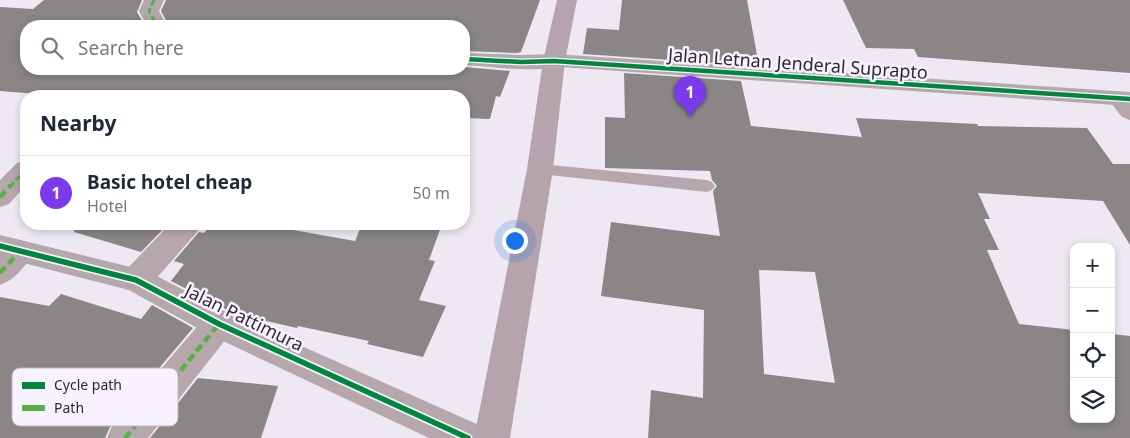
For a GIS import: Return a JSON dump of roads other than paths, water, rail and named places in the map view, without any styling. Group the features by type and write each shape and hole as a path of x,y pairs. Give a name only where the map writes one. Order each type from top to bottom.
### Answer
{"main road":[{"path":"492,438 540,169 554,61 567,0"}],"street":[{"path":"154,0 149,11 154,20"},
{"name":"Jalan Letnan Jenderal Suprapto","path":"470,59 521,62 554,61 1127,103"},
{"path":"0,197 20,175"},
{"path":"136,280 181,230"},
{"name":"Jalan Pattimura","path":"7,257 136,280 219,324 468,438"},
{"path":"178,374 219,324"},
{"path":"125,438 135,426"}],"lane":[{"path":"540,169 707,186"}],"place":[{"name":"Basic hotel cheap","path":"690,117"}]}
